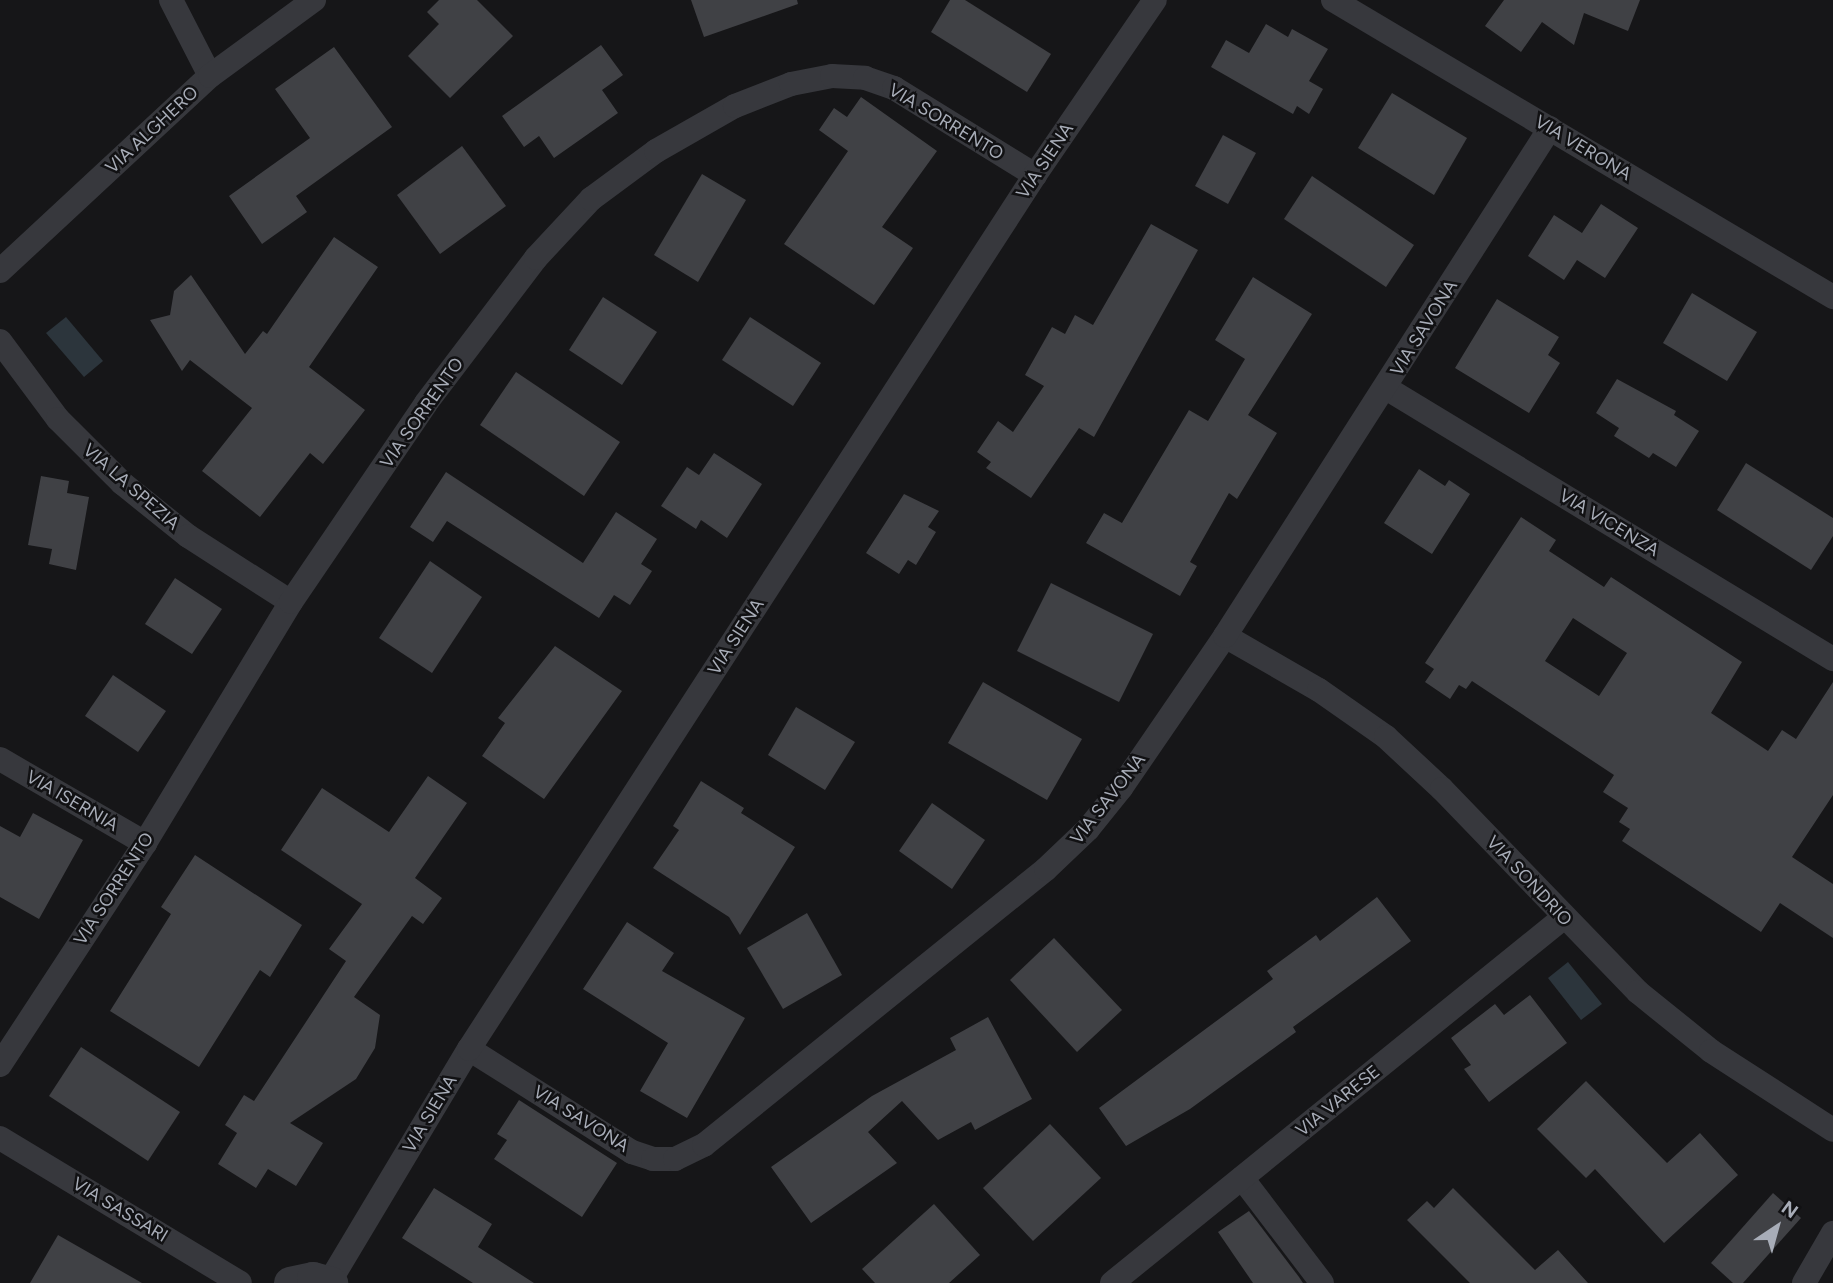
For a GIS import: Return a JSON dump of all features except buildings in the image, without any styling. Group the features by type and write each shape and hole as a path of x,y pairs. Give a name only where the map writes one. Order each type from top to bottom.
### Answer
{"street":[{"path":"171,0 210,76"},
{"name":"VIA ALGHERO","path":"0,271 210,76 314,0"},
{"name":"VIA SIENA","path":"331,1282 469,1049 1035,175 1155,0"},
{"name":"VIA VERONA","path":"1333,0 1833,297"},
{"name":"VIA SORRENTO","path":"0,1065 145,843 291,602 426,403 552,239 614,180 700,125 791,84 832,76 865,78 906,94 1035,175"},
{"name":"VIA SAVONA","path":"469,1049 632,1152 664,1161 696,1151 1072,845 1121,788 1225,636 1550,128"},
{"name":"VIA LA SPEZIA","path":"0,341 58,419 122,484 188,536 291,602"},
{"name":"VIA VICENZA","path":"1386,388 1833,659"},
{"name":"VIA SONDRIO","path":"1225,636 1319,690 1395,745 1563,918 1683,1030 1833,1130"},
{"name":"VIA ISERNIA","path":"0,760 145,843"},
{"name":"VIA VARESE","path":"1112,1283 1563,918"},
{"name":"VIA SASSARI","path":"0,1138 240,1283"},
{"path":"1242,1178 1322,1283"},
{"path":"1804,1283 1833,1233"},
{"path":"290,1283 313,1278 331,1282"}],"shaded area":[{"path":"66,317 103,361 84,377 46,333"},
{"path":"1568,962 1602,1004 1581,1020 1548,978"}]}
